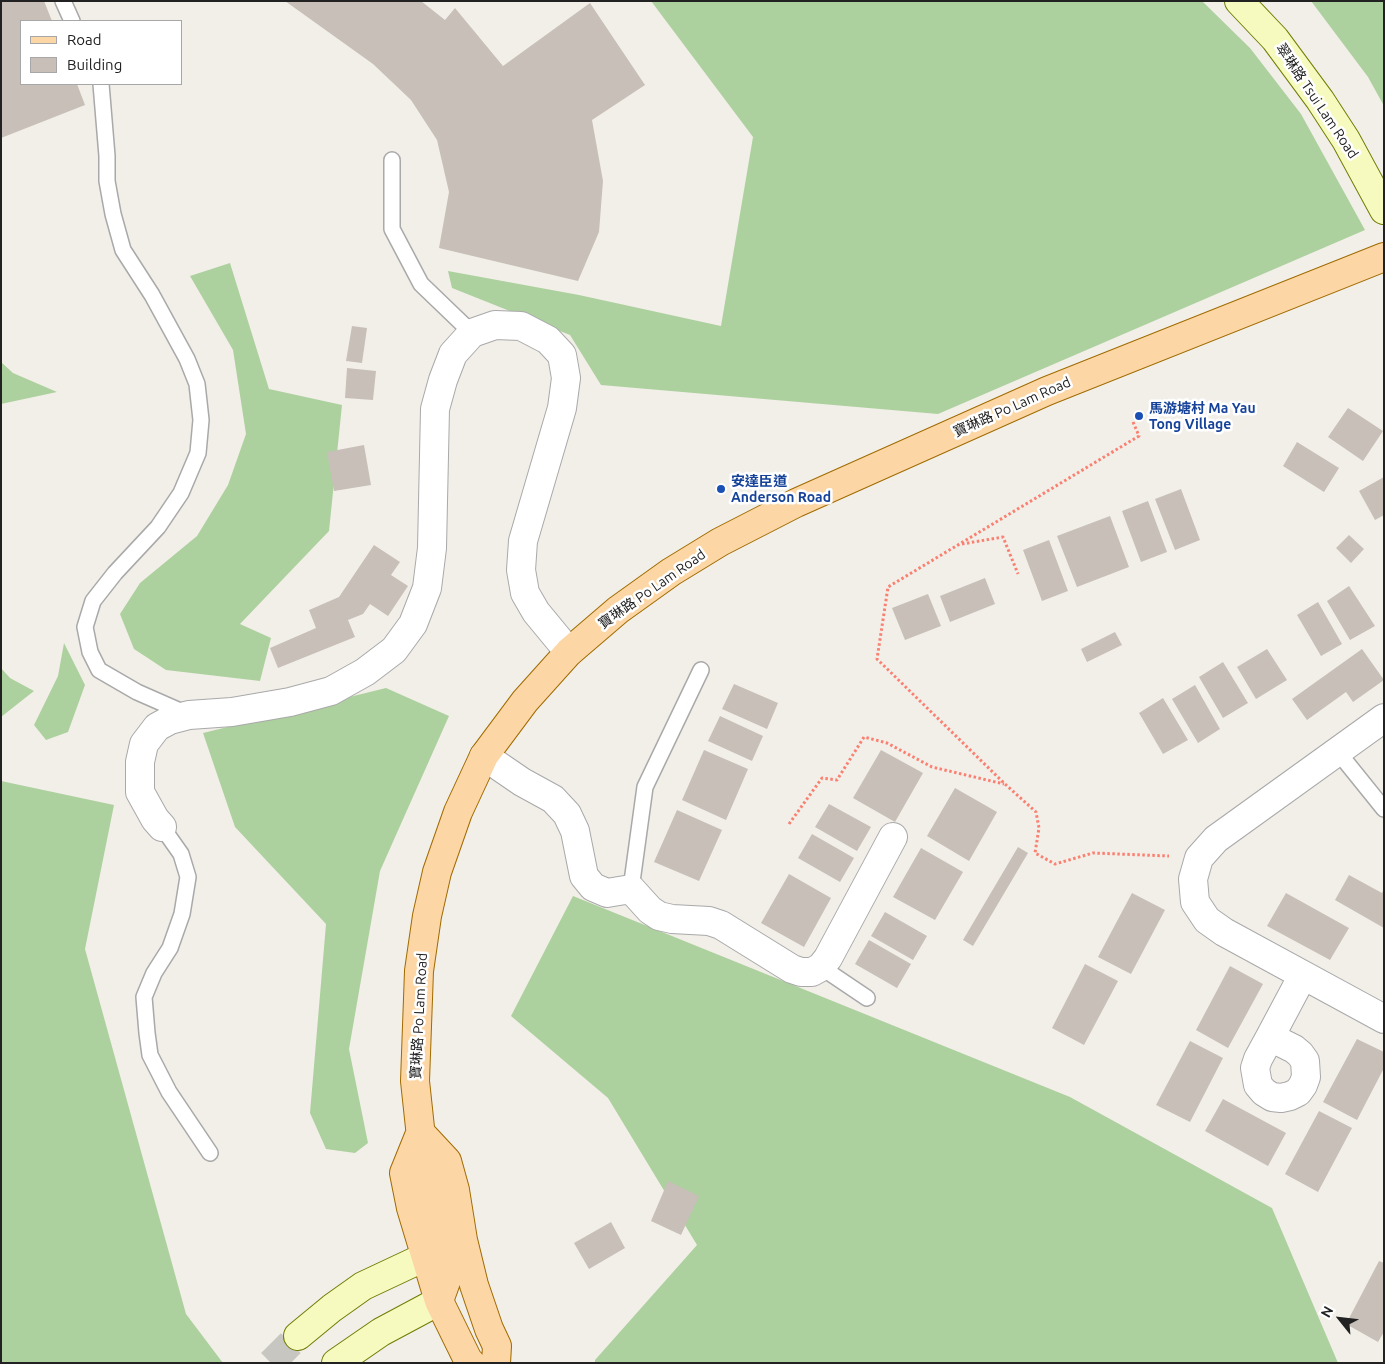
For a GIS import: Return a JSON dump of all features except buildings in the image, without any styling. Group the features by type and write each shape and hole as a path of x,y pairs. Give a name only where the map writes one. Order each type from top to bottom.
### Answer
{"main road":[{"name":"寶琳路 Po Lam Road","path":"446,1247 426,1173 415,1080 419,971 427,916 438,872 458,812 484,756 525,701 569,652 618,610 671,572 720,542 796,503 1047,391 1384,257"},
{"path":"446,1247 439,1301 471,1363"},
{"path":"446,1247 474,1285 497,1346 496,1363"}],"street":[{"name":"翠琳路 Tsui Lam Road","path":"1239,1 1275,39 1320,100 1346,140 1384,210"},
{"path":"162,827 155,819 140,792 140,762 144,744 157,727 170,720 189,715 232,712 290,702 331,691 364,672 394,650 413,624 427,588 432,548 435,409 453,354 472,333 495,325 522,326 548,340 562,355 566,378 562,408 523,541 520,570 525,594 536,612 569,652"},
{"path":"1384,718 1216,838 1199,858 1193,879 1195,902 1207,920 1224,932 1384,1019"},
{"path":"484,756 553,800 567,814 575,831 584,876 593,887 607,893 631,889 650,910 659,916 709,921 721,925 792,969 801,972 812,972 821,967 828,958 893,837"},
{"path":"1270,1037 1303,975"},
{"path":"298,1336 363,1286 446,1247"},
{"path":"336,1363 381,1332 439,1301"}],"lane":[{"path":"63,1 72,20"},
{"path":"101,85 107,156 107,181 113,214 123,250 152,295 188,359 197,384 201,420 198,452 181,493 158,527 115,573 93,601 85,627 90,652 99,670 137,692 189,715"},
{"path":"392,160 392,229 421,284 472,333"},
{"path":"631,889 646,787 701,670"},
{"path":"1338,752 1384,809"},
{"path":"162,827 181,854 188,876 182,914 170,948 154,973 144,997 150,1056 169,1092 210,1153"},
{"path":"821,967 867,998"}],"path":[{"path":"1133,422 1139,436 888,587 877,659 1036,812 1039,828 1035,853 1054,864 1093,853 1153,854"},
{"path":"958,544 1003,537 1018,574"},
{"path":"789,824 822,778 837,780 864,737 887,743 932,767 1005,784"}],"green space":[{"path":"651,1 1202,1 1250,48 1301,114 1365,230 938,414 601,385 570,335 452,288 448,271 579,295 721,326 753,137"},
{"path":"1311,1 1384,1 1384,106 1368,77"},
{"path":"230,263 269,389 342,405 329,531 240,624 271,638 260,681 166,670 134,649 120,614 140,583 197,536 228,485 246,434 233,350 190,276"},
{"path":"1,362 13,373 57,392 1,404"},
{"path":"64,643 85,685 68,732 46,740 34,725 58,676"},
{"path":"1,668 10,678 34,691 1,717"},
{"path":"386,688 449,716 380,871 349,1049 368,1143 355,1153 326,1149 310,1113 326,924 235,827 203,733"},
{"path":"1,781 114,805 85,949 186,1314 223,1363 1,1363"},
{"path":"573,896 1070,1097 1272,1208 1338,1363 595,1363 595,1360 697,1245 608,1098 511,1016"}],"tunnel":[{"path":"271,1363 298,1336"}],"place":[{"name":"馬游塘村 Ma Yau Tong Village","path":"1139,416"},
{"name":"安達臣道 Anderson Road","path":"721,489"}]}
